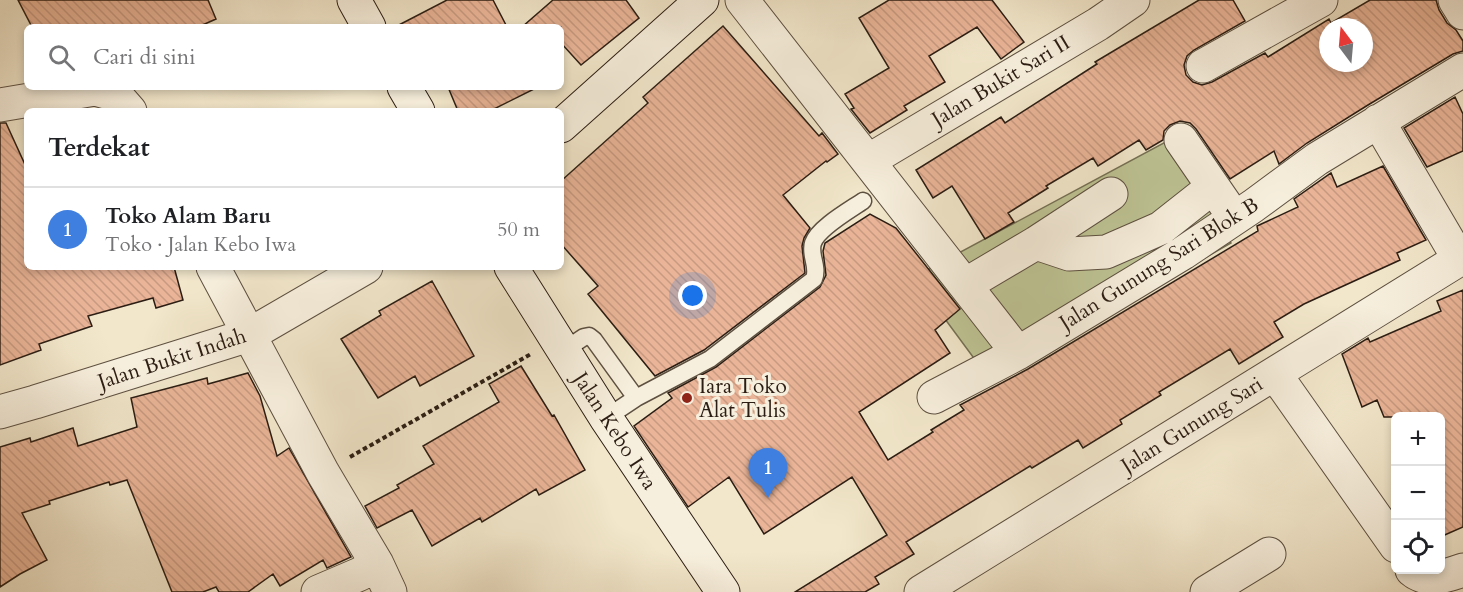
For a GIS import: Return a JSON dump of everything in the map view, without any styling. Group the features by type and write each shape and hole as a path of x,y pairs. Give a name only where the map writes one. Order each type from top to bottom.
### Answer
{"street":[{"path":"354,0 367,24"},
{"path":"564,123 702,0"},
{"path":"742,0 1018,353"},
{"name":"Jalan Bukit Sari II","path":"868,161 1098,24 1133,0"},
{"path":"1203,66 1321,0"},
{"path":"1455,0 1463,13"},
{"name":"Jalan Gunung Sari Blok B","path":"934,397 1018,353 1183,253 1317,159 1463,70"},
{"path":"0,105 84,90"},
{"path":"101,90 116,95 127,108"},
{"path":"406,90 416,108"},
{"path":"1378,121 1461,258"},
{"path":"1181,140 1235,218"},
{"path":"1036,243 1069,254 1106,252 1161,228 1214,187"},
{"path":"965,285 1036,243 1111,194"},
{"name":"Jalan Gunung Sari","path":"921,592 1461,258"},
{"path":"215,270 323,472 384,578"},
{"name":"Jalan Bukit Indah","path":"0,412 249,335 361,270"},
{"name":"Jalan Kebo Iwa","path":"513,270 606,418 723,592"},
{"path":"1275,374 1391,540"},
{"path":"1207,592 1269,554"},
{"path":"1420,574 1426,577 1442,578 1463,570"},
{"path":"318,592 360,574 384,578"}],"lane":[{"path":"606,418 636,398 710,360 814,279 817,271 813,243 820,231 863,201"},
{"path":"560,345 589,336 636,398"}],"path":[{"path":"323,472 560,345"}],"green space":[{"path":"1173,138 1231,243 990,380 914,277"}],"building":[{"path":"18,0 208,0 216,19 205,24 30,24"},
{"path":"447,0 493,0 505,24 401,24"},
{"path":"553,0 626,0 639,18 581,65 564,46 564,24 525,24"},
{"path":"889,0 992,0 1024,42 1001,59 977,27 929,56 945,82 904,106 907,110 870,133 851,109 854,108 845,94 889,68 859,18"},
{"path":"1199,0 1233,0 1245,21 1187,56 1184,65 1186,75 1193,82 1202,85 1212,82 1265,53 1268,57 1319,25 1319,72 1373,72 1373,18 1339,18 1370,0 1436,0 1447,23 1456,30 1463,41 1463,51 1453,54 1368,105 1307,143 1279,164 1274,151 1230,179 1196,129 1190,123 1180,121 1170,125 1164,131 1163,140 1146,150 1139,140 1098,166 1093,158 1046,186 1048,188 1008,213 1014,222 985,239 952,186 933,198 916,170 1001,117 1005,123 1097,64 1095,62"},
{"path":"723,26 819,136 822,133 838,154 783,195 810,228 802,246 805,273 704,350 655,376 588,294 598,286 564,247 564,178 648,103 643,97"},
{"path":"449,90 532,90 496,108 457,108"},
{"path":"1455,97 1463,114 1463,151 1427,167 1404,128"},
{"path":"0,123 6,123 24,162 24,270 175,270 183,300 156,308 153,298 88,316 92,326 39,344 41,350 0,365"},
{"path":"1383,166 1426,240 1397,253 1400,260 1304,304 1274,322 1283,337 1239,364 1230,349 1159,392 1161,395 1120,420 1122,424 1083,448 1078,440 1032,468 1030,466 906,542 914,554 875,577 879,584 865,592 795,592 887,535 852,477 764,534 729,477 688,507 634,426 672,398 668,393 716,367 820,287 826,275 823,251 825,243 870,214 896,228 960,309 935,330 950,353 859,412 888,460 964,410 960,405 1028,369 1258,231 1257,226 1298,207 1294,199 1331,173 1337,187"},
{"path":"432,281 474,356 420,386 415,376 378,398 341,339 381,315 379,311"},
{"path":"1463,290 1463,527 1445,535 1445,412 1391,412 1391,417 1384,417 1377,400 1362,407 1342,354 1368,338 1370,342 1441,311 1437,301"},
{"path":"521,366 552,416 554,415 585,470 539,495 536,489 482,522 480,518 432,546 412,510 377,528 365,506 399,488 397,485 434,464 423,446 499,402 489,384"},
{"path":"248,373 260,396 277,456 289,448 351,557 327,568 323,560 280,586 273,574 248,592 219,592 216,587 203,592 172,592 127,480 110,485 109,482 49,501 50,504 22,513 47,560 0,587 0,447 30,438 31,442 73,428 78,446 137,427 131,398 207,378 208,384"}],"place":[{"name":"Iara Toko Alat Tulis","path":"687,398"},
{"name":"Toko Alam Baru","path":"768,498"}]}
